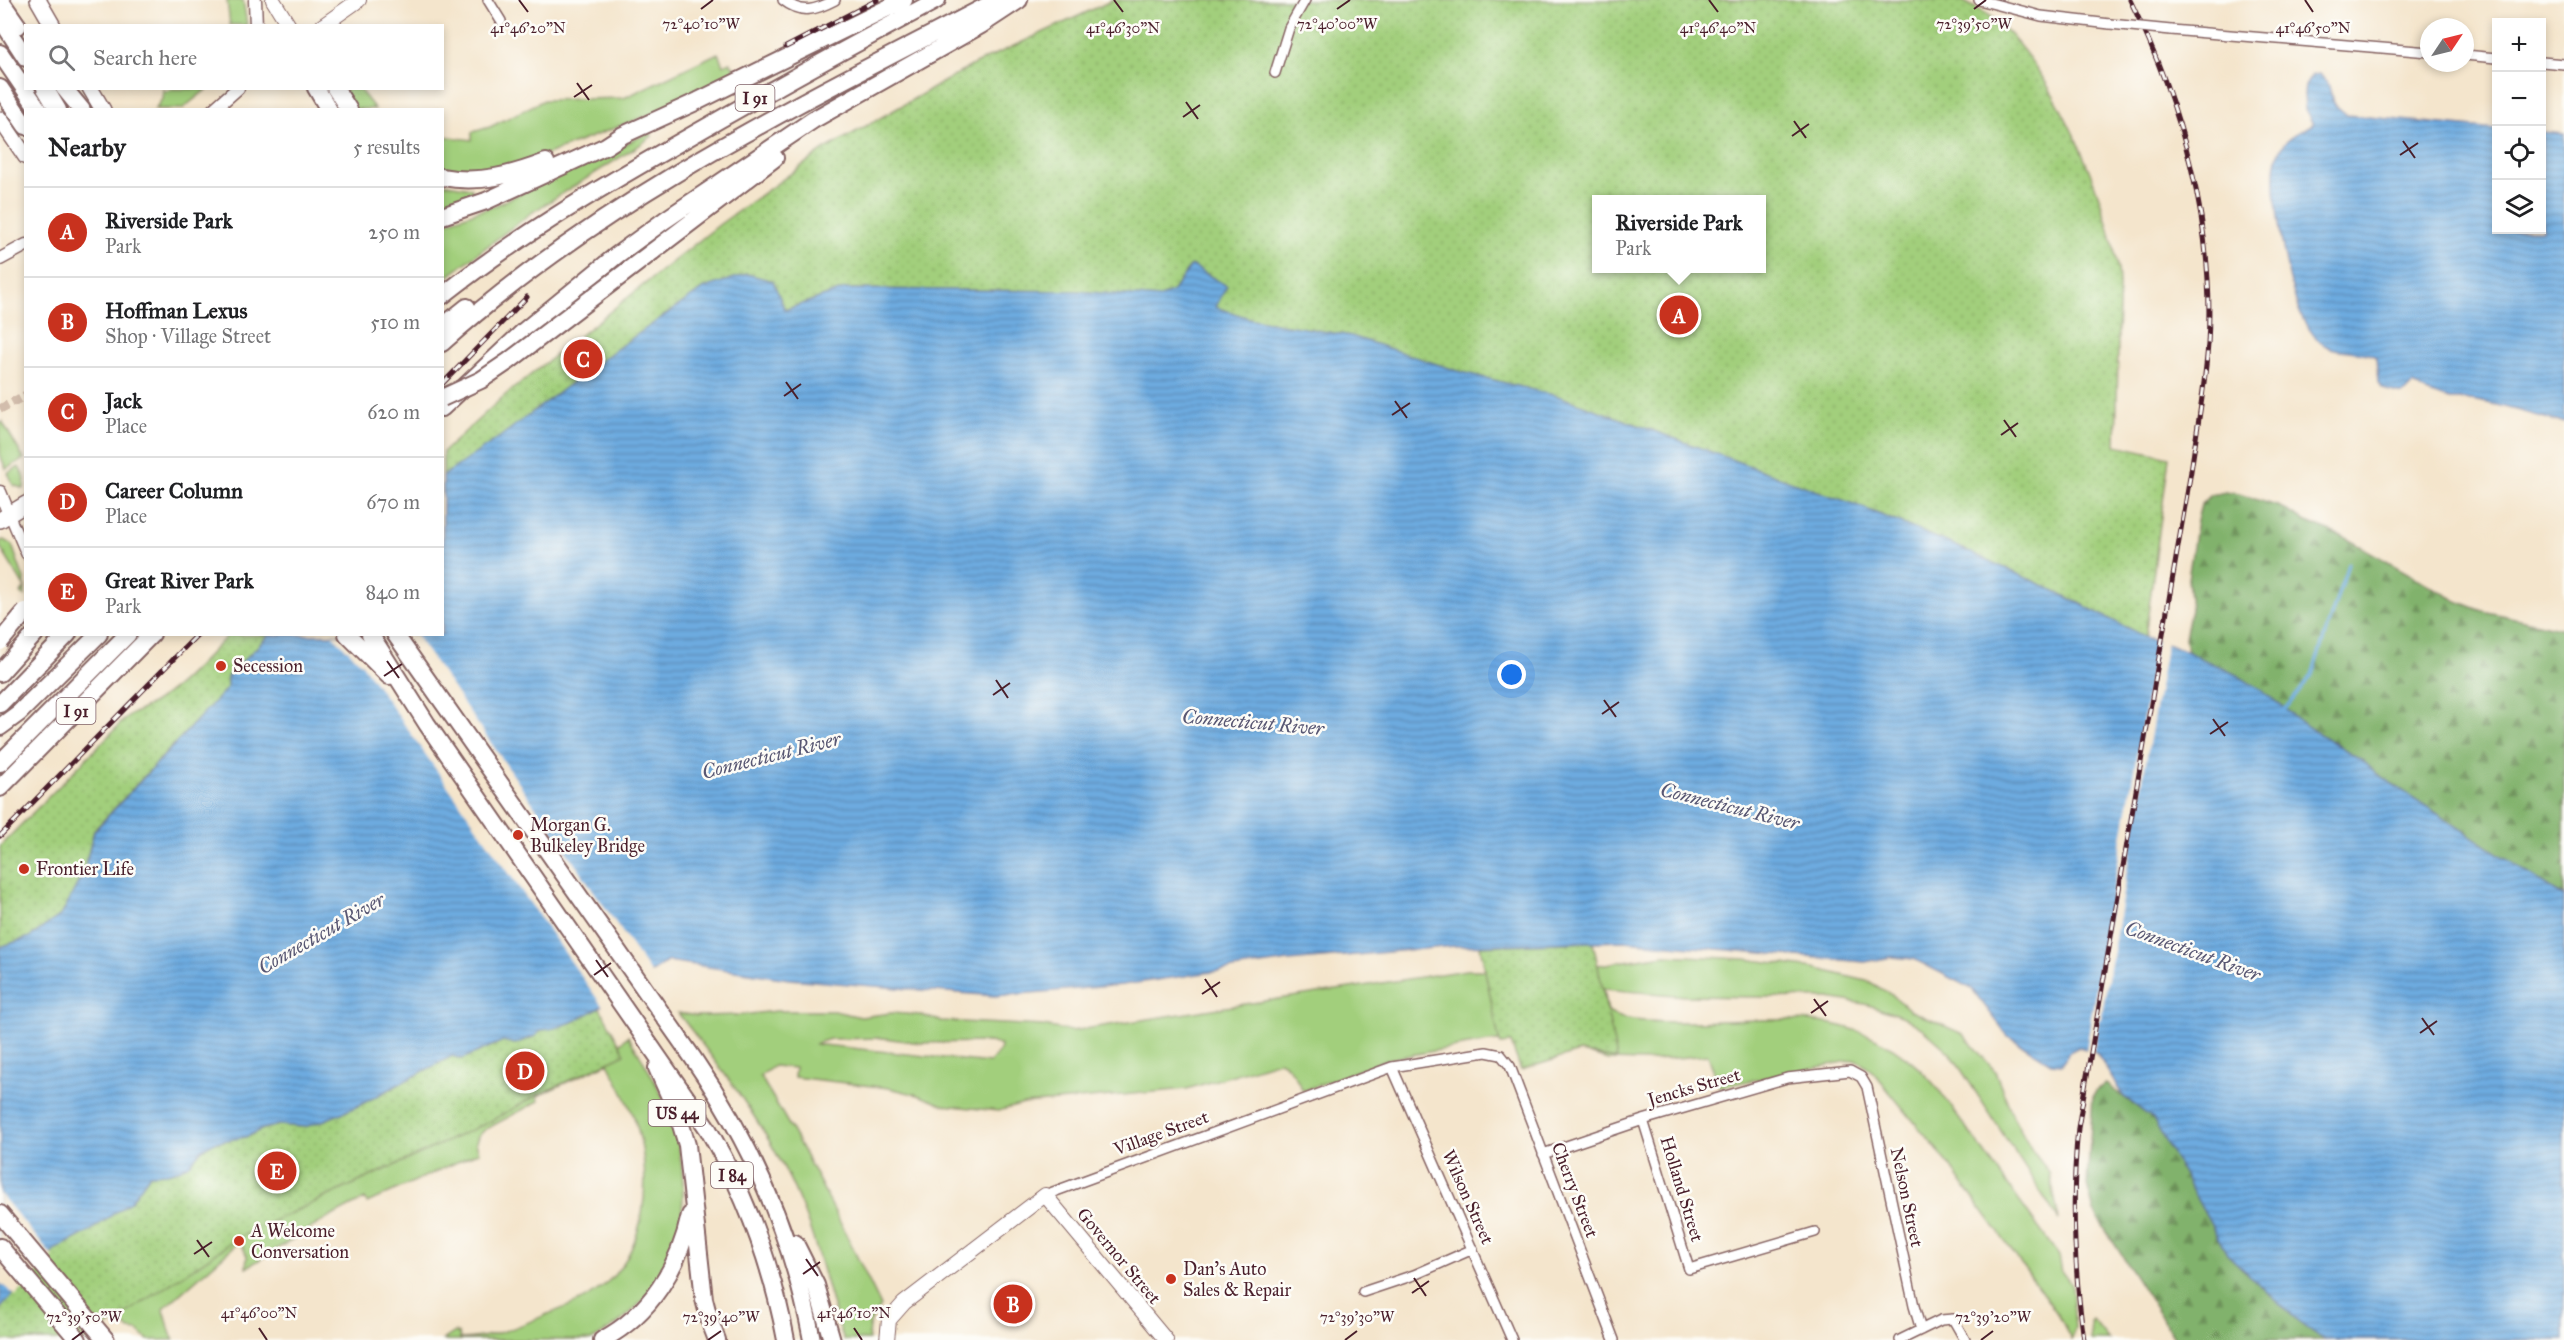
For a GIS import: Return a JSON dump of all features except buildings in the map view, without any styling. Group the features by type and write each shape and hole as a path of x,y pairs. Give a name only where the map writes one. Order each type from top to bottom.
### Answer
{"highway":[{"path":"0,0 24,34"},
{"path":"444,177 472,180 502,177 623,135 818,44 904,0"},
{"name":"I 91","path":"444,294 501,250 569,206 766,92 938,0"},
{"name":"I 91","path":"444,341 500,294 558,250 649,190 720,147 998,0"},
{"path":"444,406 524,331 632,243 813,120 981,25 1019,0"},
{"path":"0,18 24,55"},
{"path":"0,53 24,88"},
{"path":"0,88 24,123"},
{"path":"25,90 38,108"},
{"path":"46,90 57,108"},
{"path":"66,90 80,108"},
{"path":"317,90 328,108"},
{"path":"336,90 348,108"},
{"path":"444,397 471,385 509,362 864,92"},
{"path":"444,215 502,194 606,146 623,135"},
{"path":"444,325 524,263 558,250"},
{"path":"0,642 24,613"},
{"path":"0,704 66,636"},
{"path":"0,735 19,713 97,636"},
{"path":"0,763 126,636"},
{"name":"I 91","path":"0,788 150,636"},
{"path":"349,636 401,686"},
{"path":"363,636 401,686"},
{"name":"I 84","path":"371,636 401,686 708,1129 735,1180 767,1263 786,1340"},
{"name":"I 84","path":"396,636 661,1014 733,1121 779,1218 796,1270 812,1340"},
{"path":"405,636 410,655"},
{"path":"0,674 29,641"},
{"path":"0,727 19,713"},
{"name":"US 44","path":"639,1029 683,1130 689,1159 692,1202 706,1309 717,1340"},
{"path":"602,1340 635,1318 660,1288 678,1256 692,1202"},
{"path":"0,1214 102,1336"},
{"path":"779,1218 812,1275 832,1340"},
{"path":"0,1247 78,1340"}],"main road":[{"path":"38,0 52,24"},
{"path":"273,0 288,24"},
{"path":"325,24 359,0"},
{"path":"91,90 102,108"},
{"path":"0,119 24,154"},
{"path":"5,517 24,505"},
{"name":"Village Street","path":"887,1340 889,1320 904,1303 1045,1195"},
{"name":"Governor Street","path":"1045,1195 1166,1340"}],"street":[{"path":"255,0 256,24"},
{"path":"488,0 501,21"},
{"path":"783,0 797,9 807,11 836,0"},
{"path":"1275,73 1286,35 1305,0"},
{"path":"1978,0 2042,16 2110,24 2420,51"},
{"path":"2474,56 2492,58"},
{"path":"2546,62 2564,64"},
{"path":"217,106 229,90"},
{"path":"217,106 236,90"},
{"path":"0,259 24,246"},
{"path":"0,492 5,517 24,550"},
{"path":"0,636 24,618"},
{"name":"Village Street","path":"1045,1195 1392,1066 1486,1052 1501,1055"},
{"name":"Cherry Street","path":"1501,1055 1510,1066 1614,1340"},
{"name":"Wilson Street","path":"1392,1066 1512,1340"},
{"name":"Jencks Street","path":"1543,1154 1643,1120 1787,1078 1844,1070 1858,1074"},
{"name":"Nelson Street","path":"1858,1074 1867,1087 1921,1330"},
{"name":"Holland Street","path":"1643,1120 1689,1269 1815,1232"},
{"path":"1363,1292 1414,1275 1473,1249"},
{"path":"1900,1340 1941,1320 1953,1318 1965,1340"}],"green space":[{"path":"227,0 243,0 247,24 230,24"},
{"path":"1113,0 1961,0 1996,21 2018,44 2038,71 2073,133 2088,166 2110,232 2117,263 2119,288 2116,445 2169,457 2145,637 2055,591 1956,546 1856,505 1561,397 1458,371 1351,336 1252,319 1214,307 1227,286 1191,265 1173,291 1159,298 1077,291 845,289 784,310 773,281 747,274 704,288 444,475 444,451 504,396 720,224 824,150 975,64"},
{"path":"718,53 723,65 730,62 739,74 667,108 516,166 480,172 444,169 444,136 472,140 472,132 490,127 544,100 624,98"},
{"path":"163,90 165,92 206,90 183,108 156,108 162,99"},
{"path":"342,90 360,90 374,108 354,108"},
{"path":"650,132 652,136 531,213 444,279 444,223 496,205"},
{"path":"444,183 471,188 474,196 444,207"},
{"path":"2,421 24,459 6,469 0,455 0,422"},
{"path":"19,467 24,477 24,489 13,485 8,473"},
{"path":"2225,492 2280,507 2304,521 2344,537 2457,601 2483,611 2564,629 2564,897 2377,774 2362,760 2308,727 2261,690 2187,652 2185,638 2191,609 2188,579 2197,520 2201,505 2211,495"},
{"path":"4,540 12,545 24,579 24,586 0,547 0,541"},
{"path":"227,636 268,636 227,677 227,688 94,830 84,871 62,914 30,937 0,947 0,846 128,716 158,700 194,671"},
{"path":"1593,942 1617,1059 1579,1052 1521,1070 1511,1043 1500,1044 1480,946"},
{"path":"1665,955 1745,959 1814,968 1870,982 1895,997 1911,1011 1963,1034 1995,1071 2013,1116 2033,1152 2050,1173 2059,1220 1951,1054 1923,1029 1904,1017 1865,1004 1828,998 1686,996 1604,989 1608,1012 1623,1018 1675,1022 1784,1020 1818,1022 1850,1028 1881,1041 1910,1061 1939,1090 2059,1256 2062,1272 2072,1286 2075,1329 2071,1339 2059,1316 1948,1163 1873,1072 1861,1063 1854,1060 1719,1087 1708,1055 1645,1061 1608,1060 1588,1054 1576,1046 1538,1036 1388,1059 1303,1091 1290,1070 1279,1061 1187,1089 1024,1104 998,1111 943,1105 918,1095 889,1088 794,1077 795,1068 774,1066 760,1076 838,1218 881,1306 869,1326 869,1340 844,1340 801,1205 776,1153 746,1104 678,1013 698,1016 776,1011 834,1011 861,1017 891,1013 920,1015 941,1021 1043,1026 1071,1031 1466,970 1565,970","holes":["883,1038 921,1043 990,1042 1000,1045 1001,1049 990,1063 814,1044 830,1039"]},
{"path":"599,1006 625,1054 536,1096 489,1122 241,1236 87,1340 0,1340 0,1309 6,1301 56,1249 90,1231 131,1201 150,1174 181,1169 190,1163 202,1149 215,1142 246,1137 279,1125 301,1127 325,1120 358,1106 452,1056 462,1059 503,1041 515,1044 535,1036 542,1030 573,1022"},
{"path":"628,1036 664,1100 676,1135 682,1170 683,1204 677,1236 665,1267 647,1295 622,1320 591,1340 443,1340 455,1332 459,1334 460,1339 494,1334 577,1302 594,1293 612,1277 626,1258 636,1236 642,1213 645,1188 644,1164 634,1117 608,1063 537,1096 539,1101 486,1129 478,1136 476,1143 479,1152 367,1203 365,1199 304,1232 246,1268 247,1256 240,1241 163,1309 174,1340 148,1340 138,1331 129,1330 115,1315 0,1340 0,1322 616,1047"},
{"path":"2106,1084 2153,1119 2227,1254 2298,1321 2324,1340 2176,1340 2094,1212 2087,1185 2093,1095 2097,1089"},
{"path":"2092,1319 2109,1340 2091,1340 2090,1321"}],"water":[{"path":"2320,74 2329,86 2333,103 2347,115 2492,129 2492,234 2546,234 2546,132 2564,134 2564,423 2497,405 2472,400 2450,400 2426,392 2413,384 2402,394 2383,389 2378,383 2376,357 2362,352 2325,346 2307,326 2290,281 2280,233 2275,185 2279,152 2285,142 2313,124 2305,109 2304,94 2305,86 2312,75"},
{"name":"Connecticut River","path":"1191,265 1227,286 1215,307 1252,319 1351,336 1458,371 1561,397 1856,505 1956,546 2055,591 2145,637 2181,649 2237,675 2261,690 2308,727 2362,760 2377,774 2564,897 2564,1340 2324,1340 2298,1321 2227,1254 2153,1119 2123,1096 2096,1052 2079,1047 2069,1052 2062,1064 2051,1063 2008,1036 1972,989 1914,959 1892,957 1865,962 1624,941 1455,946 1288,961 1122,985 995,996 789,979 668,961 606,1003 572,1022 542,1030 535,1036 515,1044 503,1041 462,1059 452,1056 358,1106 325,1120 305,1127 279,1125 246,1137 215,1142 202,1149 190,1163 181,1169 150,1174 131,1201 90,1231 56,1249 0,1309 0,947 30,937 62,914 84,871 94,831 227,688 227,677 268,636 444,636 444,475 704,288 747,274 773,281 785,310 845,289 1077,291 1159,298 1173,291"}],"pier":[{"name":"Morgan G. Bulkeley Bridge","path":"333,636 417,636 652,975 603,1007 362,664"},
{"path":"2157,638 2167,641 2101,1019 2099,1019 2093,1053 2086,1051 2091,1017"},
{"path":"0,1194 53,1257 16,1296 0,1283"}],"waterway":[{"path":"2284,711 2312,675 2348,564"}],"tunnel":[{"path":"0,409 24,396"}],"railway":[{"path":"786,47 877,0"},
{"path":"2084,1340 2075,1234 2078,1128 2191,471 2208,344 2209,300 2206,255 2191,168 2165,82 2130,0"},
{"path":"444,382 527,297"},
{"path":"0,836 196,636"}],"place":[{"name":"Riverside Park","path":"1679,315"},
{"name":"Jack","path":"583,359"},
{"name":"Secession","path":"221,666"},
{"name":"Morgan G. Bulkeley Bridge","path":"518,835"},
{"name":"Frontier Life","path":"24,869"},
{"name":"Career Column","path":"525,1071"},
{"name":"Great River Park","path":"277,1171"},
{"name":"A Welcome Conversation","path":"239,1241"},
{"name":"Dan's Auto Sales & Repair","path":"1171,1279"},
{"name":"Hoffman Lexus","path":"1013,1304"}]}
